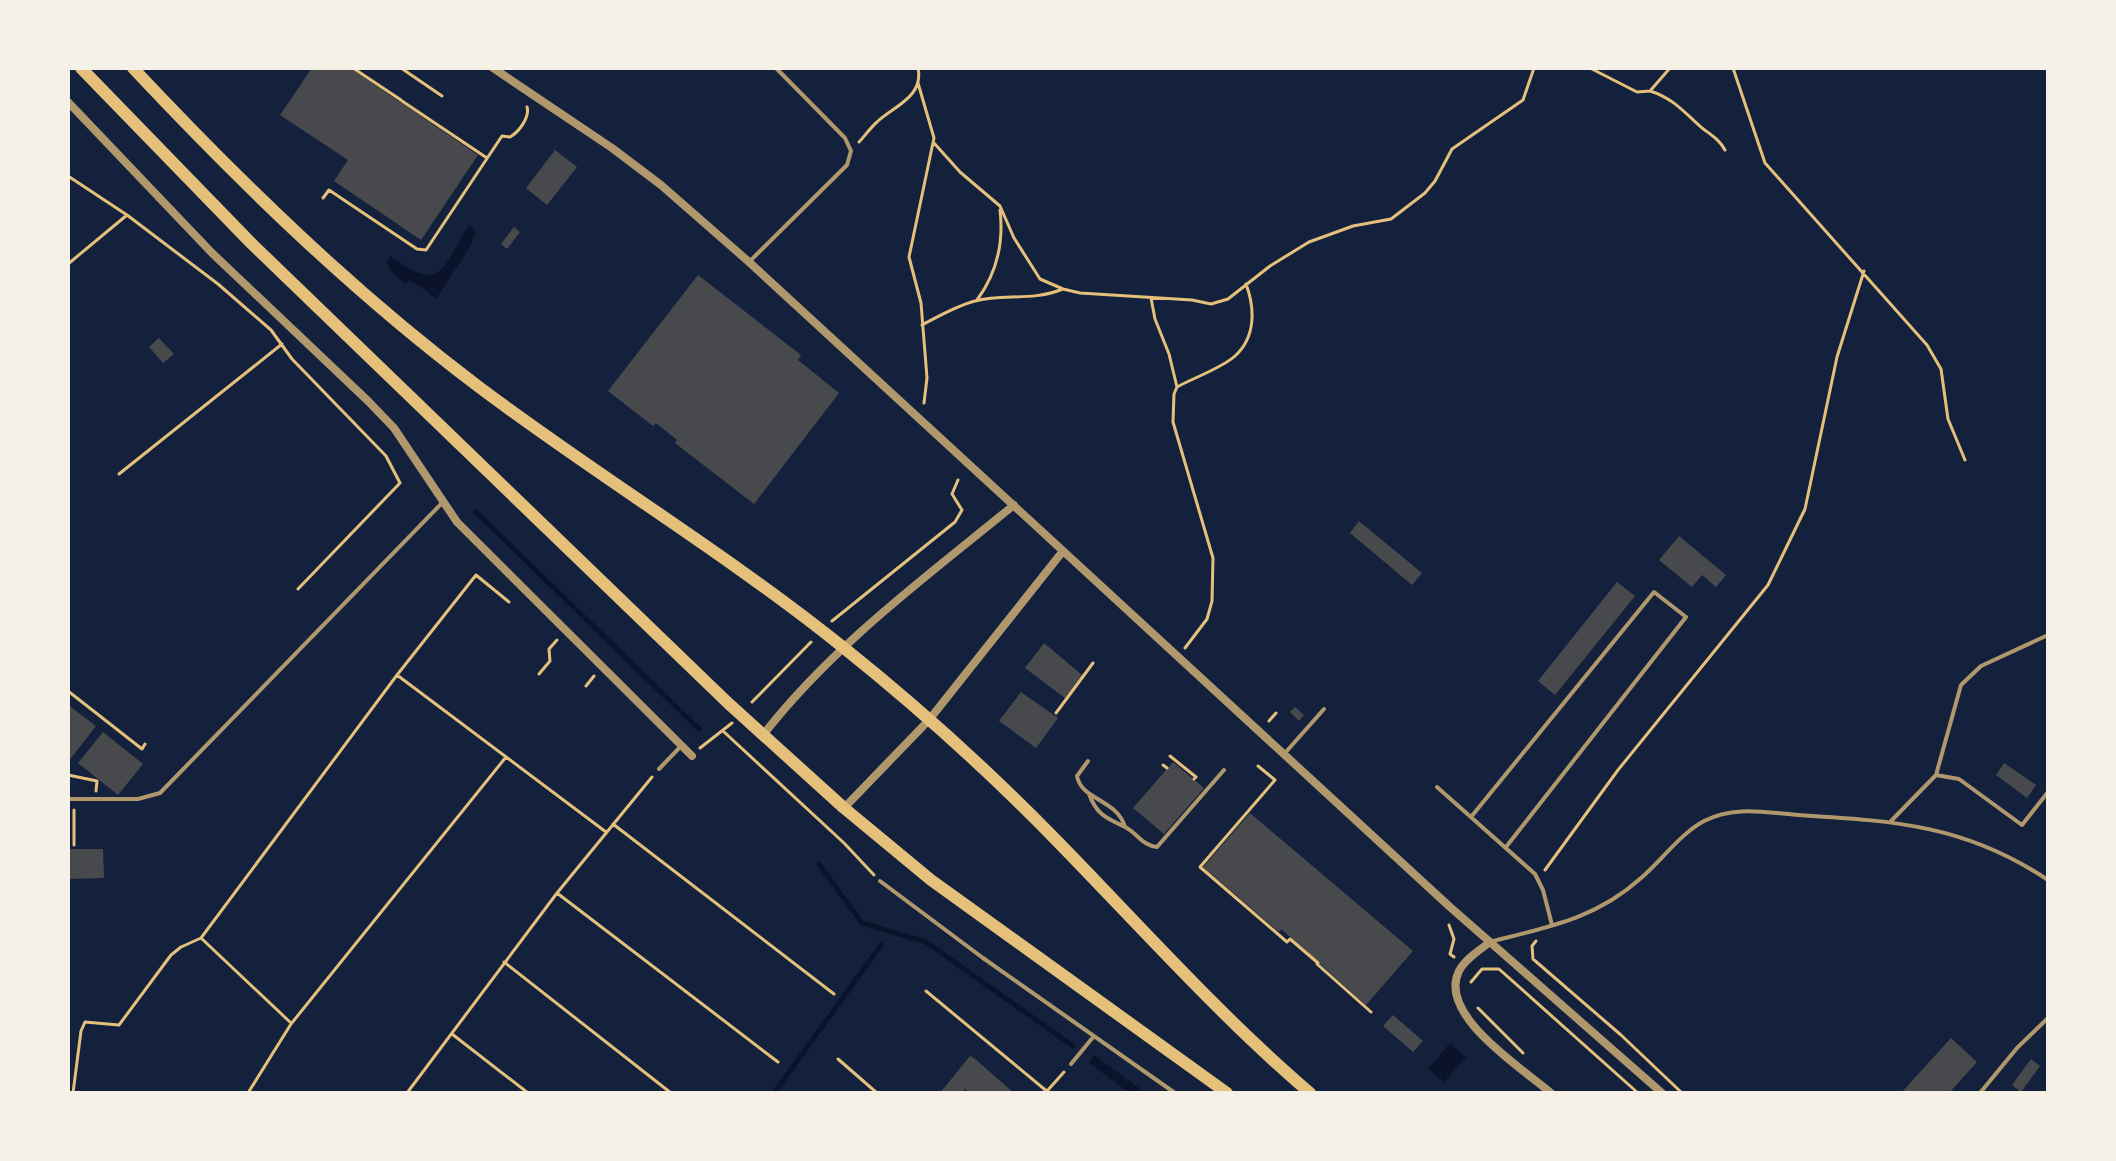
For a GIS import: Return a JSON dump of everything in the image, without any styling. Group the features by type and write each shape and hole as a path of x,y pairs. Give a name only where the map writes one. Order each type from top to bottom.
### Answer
{"main road":[{"path":"81,68 243,236 763,735 844,808 931,880 1227,1093"},
{"path":"133,68 227,167 328,263 402,326 520,417 722,555 843,647 929,720 1056,840 1219,1009 1310,1093"}],"street":[{"path":"493,68 661,185 749,262 1284,755 1662,1093"},
{"path":"68,102 212,253 394,428 457,522 692,756"},
{"path":"763,735 782,710 843,647 1014,505"},
{"path":"844,808 929,720 1063,551"},
{"path":"1490,942 1463,964 1455,981 1455,992 1464,1016 1551,1093"}],"lane":[{"path":"749,262 847,165 851,151 845,138 776,68"},
{"path":"71,799 138,799 160,793 442,503"},
{"path":"1471,817 1654,592 1686,617 1506,847"},
{"path":"1891,821 1936,775 1961,685 1981,666 2048,635"},
{"path":"1284,755 1324,709"},
{"path":"659,769 682,745"},
{"path":"1088,761 1077,776 1079,785 1122,816 1125,827"},
{"path":"1089,794 1094,807 1114,824 1125,827 1149,846 1160,845 1224,770"},
{"path":"1936,775 1959,779 2022,825 2048,792"},
{"path":"1437,787 1528,867 1540,882 1552,925"},
{"path":"1490,942 1594,912 1611,902 1701,822 1733,811 1891,821 1948,832 1995,848 2048,880"},
{"path":"880,881 983,958 1175,1093"},
{"path":"1980,1093 2017,1048 2048,1018"},
{"path":"1071,1064 1094,1036"}],"path":[{"path":"353,68 487,158"},
{"path":"401,68 442,96"},
{"path":"918,68 918,83 934,143 960,172 1000,206 1031,268 1040,279 1080,293 1211,304 1228,299 1309,242 1353,226 1391,219 1425,193 1452,149 1523,100 1534,68"},
{"path":"1590,68 1637,92 1650,91 1663,95 1719,140 1725,150"},
{"path":"1650,91 1670,68"},
{"path":"1733,68 1765,163 1927,345 1941,369 1948,419 1965,460"},
{"path":"851,151 878,121 904,102 918,83"},
{"path":"323,198 329,190 424,251 429,248 502,136 510,137 516,133 527,116 527,107"},
{"path":"924,403 927,378 921,303 909,257 934,143"},
{"path":"68,176 127,215 218,284 282,343 292,359 386,456 399,478 400,483 298,589"},
{"path":"977,300 990,282 998,259 1002,229 1000,206"},
{"path":"68,264 127,215"},
{"path":"1540,882 1545,868 1618,770 1768,585 1805,509 1837,357 1864,271"},
{"path":"1177,387 1234,357 1245,342 1253,318 1253,304 1246,284"},
{"path":"922,325 977,300 1032,298 1063,289"},
{"path":"1151,297 1177,387 1173,422 1214,567 1212,601 1207,619 1185,648"},
{"path":"119,474 287,339"},
{"path":"399,478 405,474"},
{"path":"829,623 955,522 962,510 952,494 958,480"},
{"path":"73,1093 81,1031 85,1022 119,1025 171,955 201,938 397,675 476,575 509,602"},
{"path":"482,580 487,575"},
{"path":"752,702 816,637"},
{"path":"539,674 550,661 549,649 556,642"},
{"path":"1056,713 1093,663"},
{"path":"397,675 606,832"},
{"path":"586,686 593,678"},
{"path":"68,691 142,749 145,744"},
{"path":"1269,721 1276,713"},
{"path":"692,756 734,721"},
{"path":"723,731 844,843 880,881"},
{"path":"248,1093 291,1024 506,756"},
{"path":"1170,756 1196,777 1194,779"},
{"path":"1258,766 1275,780 1200,867 1287,942 1290,939 1371,1012"},
{"path":"407,1093 557,893 659,769"},
{"path":"68,775 97,781"},
{"path":"71,799 74,845"},
{"path":"613,824 834,994"},
{"path":"557,893 778,1062"},
{"path":"1446,921 1454,939 1450,954 1477,973"},
{"path":"201,938 291,1024"},
{"path":"1546,938 1535,941 1532,946 1533,959 1682,1093"},
{"path":"504,962 671,1093"},
{"path":"1470,987 1477,973 1489,968 1501,971 1638,1093"},
{"path":"926,991 1047,1092 1071,1064"},
{"path":"1475,1004 1531,1061"},
{"path":"452,1034 528,1093"},
{"path":"838,1059 877,1093"}],"water":[{"path":"469,225 476,231 470,247 436,299 412,282 405,284 391,272 387,262 390,256 420,274 438,272"},
{"path":"1450,1043 1466,1057 1444,1082 1428,1069"},
{"path":"1094,1055 1146,1093 1130,1093 1089,1063"}],"building":[{"path":"312,68 350,68 478,155 421,240 334,181 348,160 280,115"},
{"path":"555,150 577,167 547,205 526,188"},
{"path":"514,227 520,232 507,249 501,244"},
{"path":"698,275 801,355 798,360 839,393 754,504 675,443 677,440 656,423 653,426 608,391"},
{"path":"159,338 174,354 163,363 149,347"},
{"path":"1359,521 1422,573 1412,585 1350,533"},
{"path":"1679,536 1726,575 1716,587 1702,575 1692,587 1659,560"},
{"path":"1617,582 1635,596 1555,695 1538,681"},
{"path":"1044,643 1082,675 1065,698 1025,668"},
{"path":"1021,692 1058,718 1036,748 999,721"},
{"path":"68,705 96,726 68,762"},
{"path":"1295,707 1304,715 1299,721 1290,712"},
{"path":"103,732 143,764 118,795 78,763"},
{"path":"1173,762 1204,788 1164,834 1133,808"},
{"path":"2004,763 2036,785 2027,798 1996,775"},
{"path":"1250,813 1413,951 1366,1005 1281,929 1279,932 1203,867"},
{"path":"68,849 103,849 104,878 68,879"},
{"path":"1393,1015 1423,1041 1413,1052 1383,1026"},
{"path":"1951,1038 1977,1062 1949,1093 1901,1093"},
{"path":"970,1056 1014,1093 969,1093 965,1089 962,1093 940,1093"},
{"path":"2031,1059 2040,1066 2021,1092 2012,1085"}],"waterway":[{"path":"476,512 699,729"},
{"path":"819,864 862,923 926,942 1073,1046"},
{"path":"774,1093 881,945"}]}
